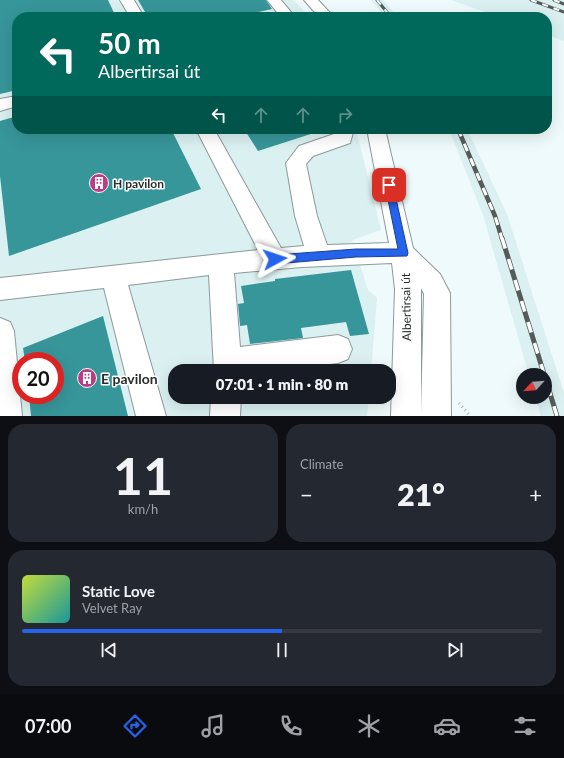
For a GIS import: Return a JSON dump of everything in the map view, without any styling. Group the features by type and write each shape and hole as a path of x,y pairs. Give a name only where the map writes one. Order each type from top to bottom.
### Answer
{"street":[{"path":"127,0 134,12"},
{"path":"274,0 284,12"},
{"path":"311,0 322,12"},
{"path":"0,105 12,102"},
{"path":"208,134 275,259"},
{"path":"319,256 306,216 296,164 306,151 343,138 344,134"},
{"name":"Albertirsai út","path":"377,134 403,253 408,290 406,416"},
{"path":"0,289 275,259 356,253 403,253 430,282 437,293 436,416"},
{"path":"222,264 229,364"},
{"path":"113,276 151,416"},
{"path":"0,331 7,416"},
{"path":"247,364 338,349"},
{"path":"225,416 226,404"}],"shaded area":[{"path":"0,0 293,0 297,3 304,12 12,12 12,134 357,134 381,230 352,240 368,290 377,298 372,364 168,364 168,404 368,404 367,416 0,416"},
{"path":"371,0 383,0 394,12 381,12"},
{"path":"451,0 564,0 564,41 552,37 552,12 485,12"},
{"path":"451,134 469,134 507,214 564,393 564,416 541,416 537,404 552,404 552,368 527,368 483,215"}],"building":[{"path":"0,0 108,0 114,12 12,12 12,91 0,94"},
{"path":"138,0 266,0 272,9 258,12 145,12"},
{"name":"H pavilon","path":"12,117 12,134 174,134 201,189 9,256 0,176 0,121"},
{"path":"247,134 311,134 258,151"},
{"path":"351,270 369,334 350,336 346,322 301,328 303,338 250,344 247,325 240,326 238,304 244,303 241,286 275,281 275,279"},
{"name":"E pavilon","path":"103,316 128,416 31,416 30,404 64,404 64,352 24,352 23,348"}],"railway":[{"path":"377,0 387,12"},
{"path":"531,0 564,12"},
{"path":"554,0 564,4"},
{"path":"460,134 495,216 502,239"},
{"path":"502,238 557,416"}],"place":[{"name":"H pavilon","path":"99,183"},
{"name":"E pavilon","path":"87,378"}],"route":[{"path":"275,259 356,253 403,253 389,185"}]}
